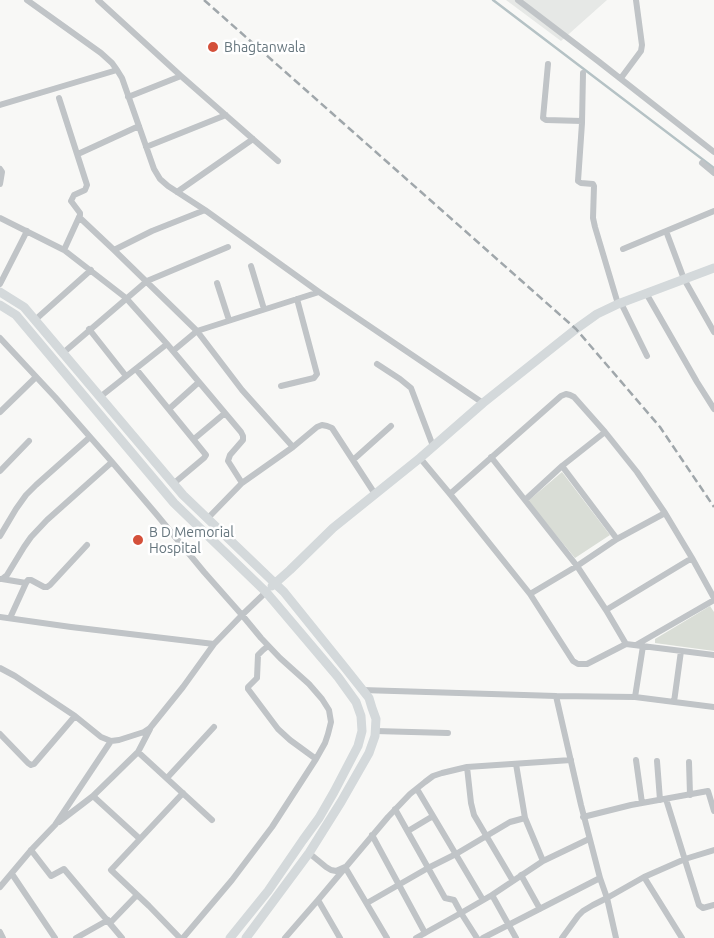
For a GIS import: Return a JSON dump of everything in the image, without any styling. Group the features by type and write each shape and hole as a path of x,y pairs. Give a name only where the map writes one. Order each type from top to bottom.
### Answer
{"main road":[{"path":"266,592 333,528 420,458 483,403 576,329 597,314 619,303 714,268"},
{"path":"0,292 24,307 182,496 284,592 334,653 368,698 372,708 376,719 369,753 309,853 246,938"},
{"path":"0,305 16,316 174,503 266,592 338,677 356,702 361,716 362,731 358,746 334,792 319,818 268,891 230,938"}],"street":[{"path":"27,0 101,53 117,70 122,78 154,169 160,179 320,292 483,403"},
{"path":"98,0 278,161"},
{"path":"518,0 714,152"},
{"path":"621,78 641,50 642,45 636,0"},
{"path":"548,64 544,119 582,121"},
{"path":"0,105 117,70"},
{"path":"582,73 582,121 578,181 593,184 594,186 593,218 595,227 619,303 647,356"},
{"path":"128,97 181,76"},
{"path":"59,98 87,185 85,190 72,199 73,204 80,213 64,250"},
{"path":"146,147 226,115"},
{"path":"78,154 139,126"},
{"path":"177,192 253,139"},
{"path":"702,163 714,173"},
{"path":"0,169 2,172 0,184"},
{"path":"114,250 152,231 206,210"},
{"path":"623,249 714,211"},
{"path":"79,217 197,331 242,390 292,447"},
{"path":"0,218 64,250 126,298 173,351 243,436 243,440 230,455 228,461 242,483"},
{"path":"0,284 27,231"},
{"path":"666,232 684,278 714,332"},
{"path":"63,353 89,329 147,282 228,246"},
{"path":"251,266 264,309"},
{"path":"35,320 90,270"},
{"path":"217,283 229,320"},
{"path":"173,351 197,331 320,292"},
{"path":"646,293 714,409"},
{"path":"281,386 314,378 317,374 297,299"},
{"path":"89,329 126,376"},
{"path":"0,338 112,462 268,646 309,684 329,710 331,722 328,734 316,759 272,827 237,873 182,938 111,870 182,793"},
{"path":"100,397 167,344"},
{"path":"377,364 411,388 433,446"},
{"path":"136,369 206,453 206,456 173,484"},
{"path":"0,412 36,377"},
{"path":"169,409 199,382"},
{"path":"450,494 561,396 566,394 574,398 605,432 665,513 714,599 639,645"},
{"path":"194,439 225,413"},
{"path":"207,519 242,483 322,425 332,428 375,494"},
{"path":"353,460 391,426"},
{"path":"525,500 562,466 605,432"},
{"path":"0,536 16,509 31,490 90,437"},
{"path":"0,471 29,441"},
{"path":"420,458 530,594 573,661 582,665 586,664 626,644 714,655"},
{"path":"491,458 577,566 626,644"},
{"path":"1,579 7,575 31,537 47,520 112,462"},
{"path":"562,466 617,538"},
{"path":"530,594 577,566 617,538 665,513"},
{"path":"1,579 26,582 31,580 44,587 50,585 87,545"},
{"path":"606,610 692,558"},
{"path":"10,618 26,582"},
{"path":"0,887 55,825 93,796 138,752 150,728 214,644 266,592"},
{"path":"0,617 214,644"},
{"path":"635,697 639,645"},
{"path":"268,646 258,655 257,678 248,689 284,735 316,759"},
{"path":"674,702 681,651"},
{"path":"0,668 75,716 101,737 111,741 138,735 150,728"},
{"path":"362,690 635,697 713,707 714,698"},
{"path":"556,696 589,839 607,898 616,938"},
{"path":"0,734 31,765 34,764 75,716"},
{"path":"167,778 214,727"},
{"path":"375,730 448,733"},
{"path":"55,825 111,741"},
{"path":"138,752 212,820"},
{"path":"285,938 395,809 433,776 467,767 571,760"},
{"path":"636,760 642,803"},
{"path":"657,761 663,800 685,859 699,905 703,908 714,905"},
{"path":"689,762 690,795"},
{"path":"516,764 526,818 543,861"},
{"path":"467,767 474,815 513,881"},
{"path":"417,788 483,900"},
{"path":"584,817 642,803 711,791 714,811"},
{"path":"93,796 140,839"},
{"path":"395,809 444,896 454,900 477,938"},
{"path":"408,831 433,816"},
{"path":"366,902 456,854 510,822 526,818"},
{"path":"372,835 425,933"},
{"path":"416,938 492,895 543,861 589,839"},
{"path":"31,850 51,876 64,869 122,938"},
{"path":"562,938 583,911 644,877 685,859 714,850"},
{"path":"309,853 331,870 336,871 346,867"},
{"path":"346,867 388,938"},
{"path":"12,874 55,938"},
{"path":"521,875 540,909"},
{"path":"644,877 682,938"},
{"path":"483,938 600,878"},
{"path":"76,938 109,921 137,895"},
{"path":"492,895 516,938"},
{"path":"318,900 340,938"},
{"path":"0,932 3,938"}],"shaded area":[{"path":"506,0 607,0 561,41"},
{"path":"562,472 610,535 575,558 528,501"},
{"path":"710,606 714,612 714,651 655,643 655,639"}],"waterway":[{"path":"493,0 714,168"}],"railway":[{"path":"204,0 576,329 660,427 714,507"}],"place":[{"name":"Bhagtanwala","path":"213,47"},
{"name":"B D Memorial Hospital","path":"138,540"}]}
